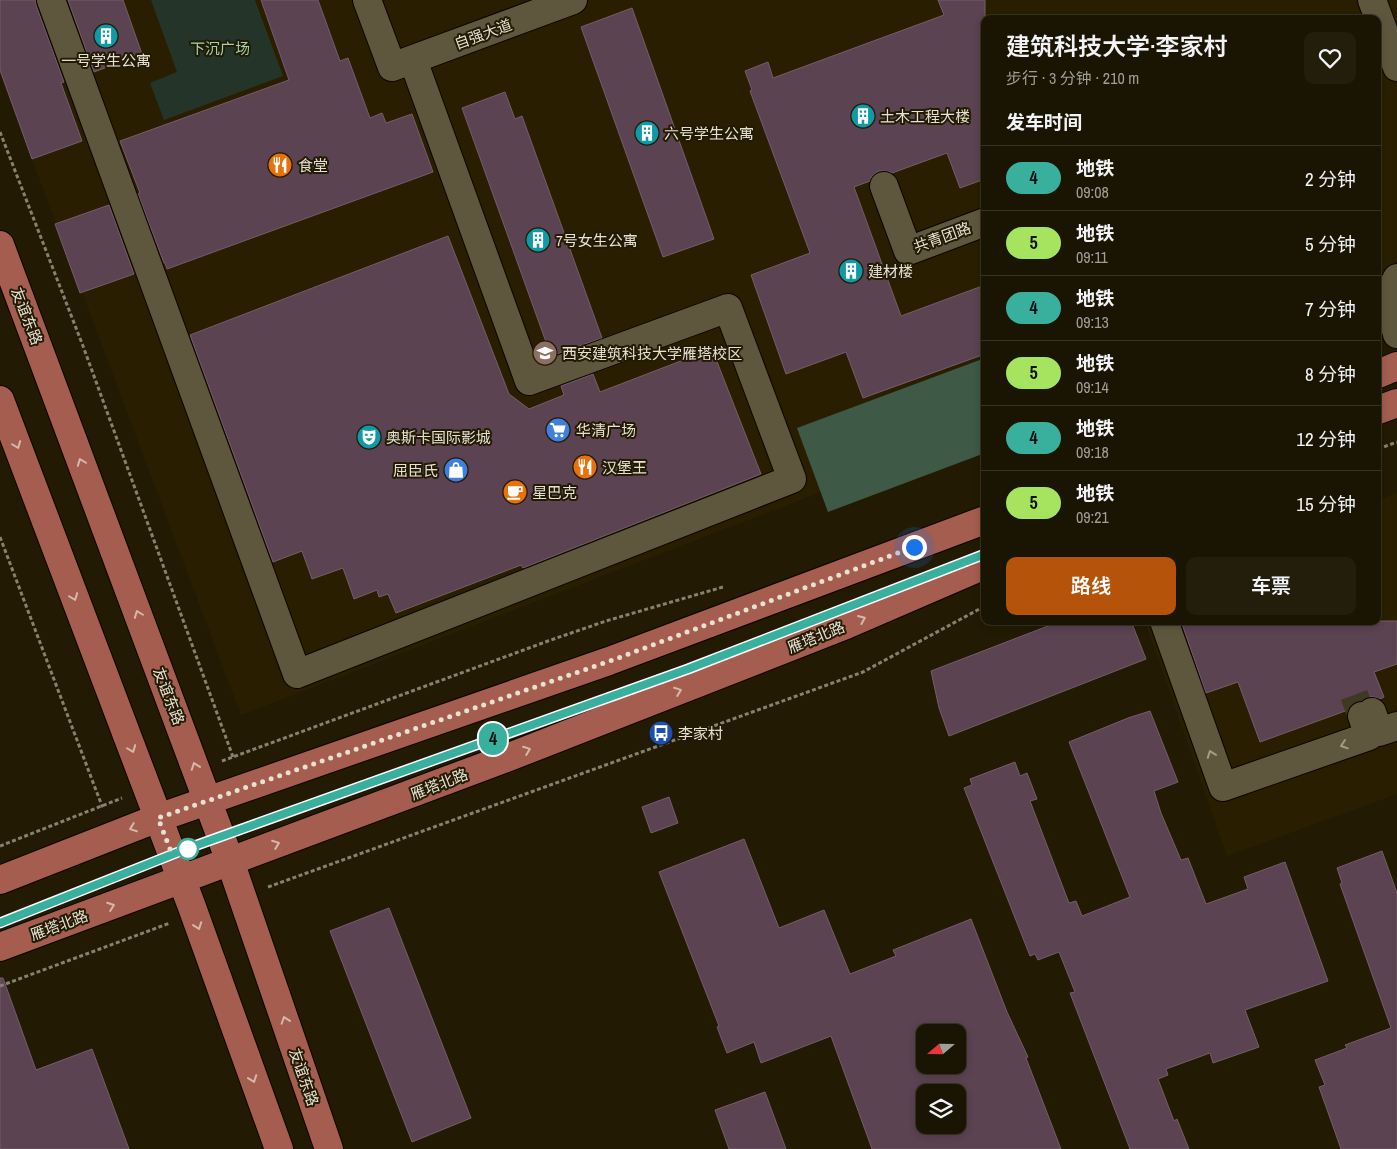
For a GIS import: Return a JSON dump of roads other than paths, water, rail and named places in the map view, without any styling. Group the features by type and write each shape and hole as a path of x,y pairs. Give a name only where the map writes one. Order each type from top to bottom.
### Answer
{"main road":[{"name":"友谊东路","path":"0,245 243,896 329,1149"},
{"path":"1381,373 1397,366"},
{"path":"0,400 194,914 279,1149"},
{"path":"1381,409 1397,403"},
{"path":"0,880 158,818 610,661 981,522"},
{"name":"雁塔北路","path":"0,948 495,762 810,640 981,567"}],"street":[{"path":"51,0 297,674 792,479 728,308 528,381 402,64 367,0"},
{"name":"自强大道","path":"402,64 574,0"},
{"path":"1372,0 1378,15"},
{"path":"1381,24 1397,68 1381,75"},
{"name":"共青团路","path":"884,186 908,251 981,224"},
{"path":"1397,278 1386,297 1397,334"},
{"path":"1165,625 1223,787 1369,736 1367,714 1379,732 1397,726"}],"tunnel":[{"path":"1354,695 1362,716"}],"metro line":[{"name":"4","path":"0,923 186,849 688,669 981,556"}],"place":[{"name":"一号学生公寓","path":"106,36"},
{"name":"土木工程大楼","path":"863,116"},
{"name":"六号学生公寓","path":"647,133"},
{"name":"食堂","path":"280,165"},
{"name":"7号女生公寓","path":"538,240"},
{"name":"建材楼","path":"851,271"},
{"name":"西安建筑科技大学雁塔校区","path":"545,353"},
{"name":"华清广场","path":"558,430"},
{"name":"奥斯卡国际影城","path":"369,437"},
{"name":"汉堡王","path":"585,467"},
{"name":"屈臣氏","path":"456,470"},
{"name":"星巴克","path":"515,492"},
{"name":"李家村","path":"661,733"}],"park label":[{"name":"下沉广场","path":"220,48"}]}
